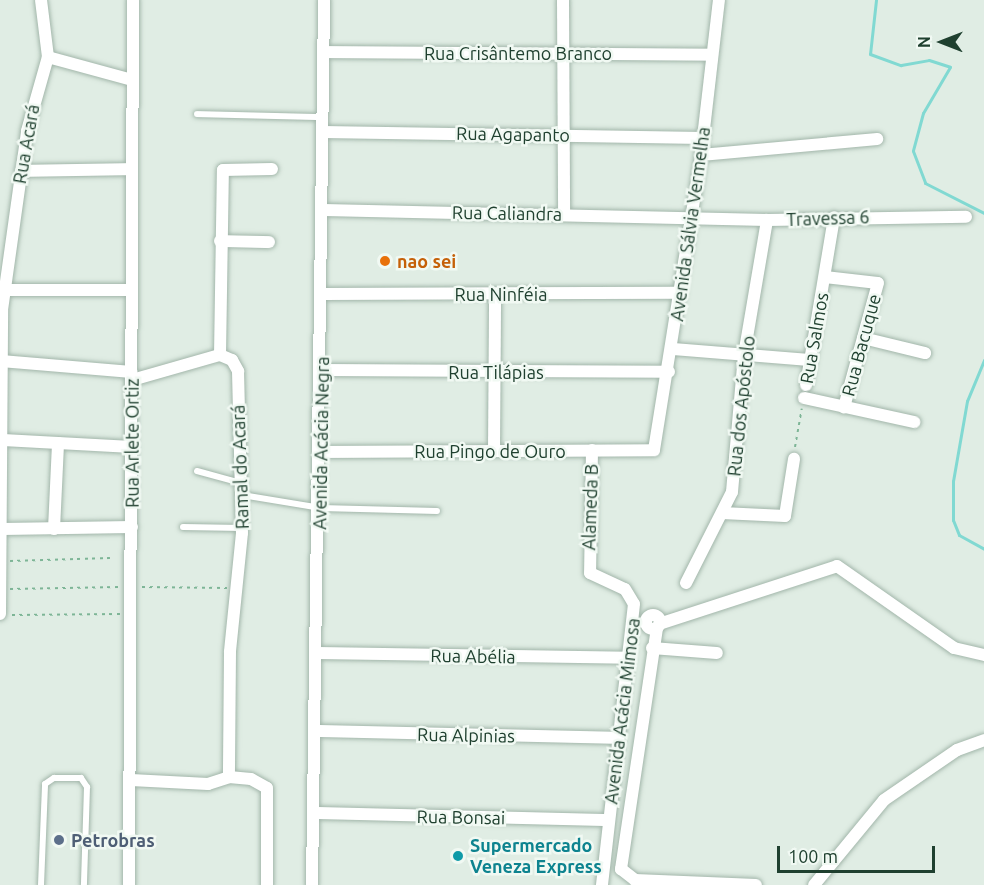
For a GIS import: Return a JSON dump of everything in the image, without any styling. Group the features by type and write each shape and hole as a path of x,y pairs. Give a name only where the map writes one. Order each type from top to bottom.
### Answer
{"street":[{"name":"Rua Acará","path":"0,614 3,440 0,361 5,234 48,57 41,0"},
{"name":"Rua Arlete Ortiz","path":"129,885 133,0"},
{"name":"Avenida Acácia Negra","path":"312,885 322,452 324,0"},
{"path":"562,0 564,214"},
{"name":"Avenida Sálvia Vermelha","path":"656,447 673,349 690,218 701,155 719,0"},
{"name":"Rua Crisântemo Branco","path":"323,52 712,55"},
{"path":"48,57 132,80"},
{"name":"Rua Agapanto","path":"323,132 703,138"},
{"path":"701,155 877,139"},
{"path":"21,171 132,169"},
{"path":"0,361 132,376 220,356 220,241 223,170 272,169"},
{"name":"Rua Caliandra","path":"324,210 690,218"},
{"name":"Travessa 6","path":"690,218 767,220 834,217 966,217"},
{"name":"Rua Salmos","path":"806,385 834,217"},
{"name":"Rua dos Apóstolo","path":"686,583 732,492 744,355 767,220"},
{"path":"220,241 269,242"},
{"name":"Rua Bacuque","path":"825,277 878,282 844,407"},
{"path":"3,290 131,290"},
{"name":"Rua Ninféia","path":"323,294 680,293"},
{"path":"494,451 495,294"},
{"path":"863,338 925,353"},
{"path":"673,349 810,360"},
{"name":"Ramal do Acará","path":"220,356 232,360 238,371 242,489 238,588 230,652 230,777"},
{"name":"Rua Tilápias","path":"323,370 669,372"},
{"path":"804,398 914,422"},
{"path":"3,440 132,447"},
{"path":"54,529 58,443"},
{"name":"Rua Pingo de Ouro","path":"322,452 592,450 656,447"},
{"name":"Alameda B","path":"588,563 592,450"},
{"path":"722,513 786,516 794,459"},
{"path":"1,520 54,529 132,527"},
{"name":"Avenida Acácia Mimosa","path":"588,563 590,573 632,596 628,658 602,885"},
{"path":"756,885 635,880 621,869 652,648 658,626 837,566 945,642 984,655"},
{"path":"652,648 717,653"},
{"name":"Rua Abélia","path":"318,653 628,658"},
{"name":"Rua Alpinias","path":"315,731 618,738"},
{"path":"814,885 884,800 957,750 984,740"},
{"path":"131,780 208,784 230,777 252,779 267,788 267,885"},
{"name":"Rua Bonsai","path":"314,813 608,820"}],"lane":[{"path":"197,114 323,117"},
{"path":"197,471 242,489 321,508 437,511"},
{"path":"183,527 242,528"},
{"path":"41,885 45,784 54,777 81,778 87,787 84,885"}],"path":[{"name":"Rua Salmos","path":"794,459 804,398"},
{"path":"1,561 110,558"},
{"path":"0,589 132,586 238,588"},
{"path":"0,614 132,614"}],"waterway":[{"path":"876,0 870,54 901,65 929,60 950,67 923,113 913,151 925,183 984,213"},
{"path":"984,360 967,401 953,481 953,520 959,535 984,549"}],"place":[{"name":"nao sei","path":"385,261"},
{"name":"Petrobras","path":"59,840"},
{"name":"Supermercado Veneza Express","path":"458,856"}]}
